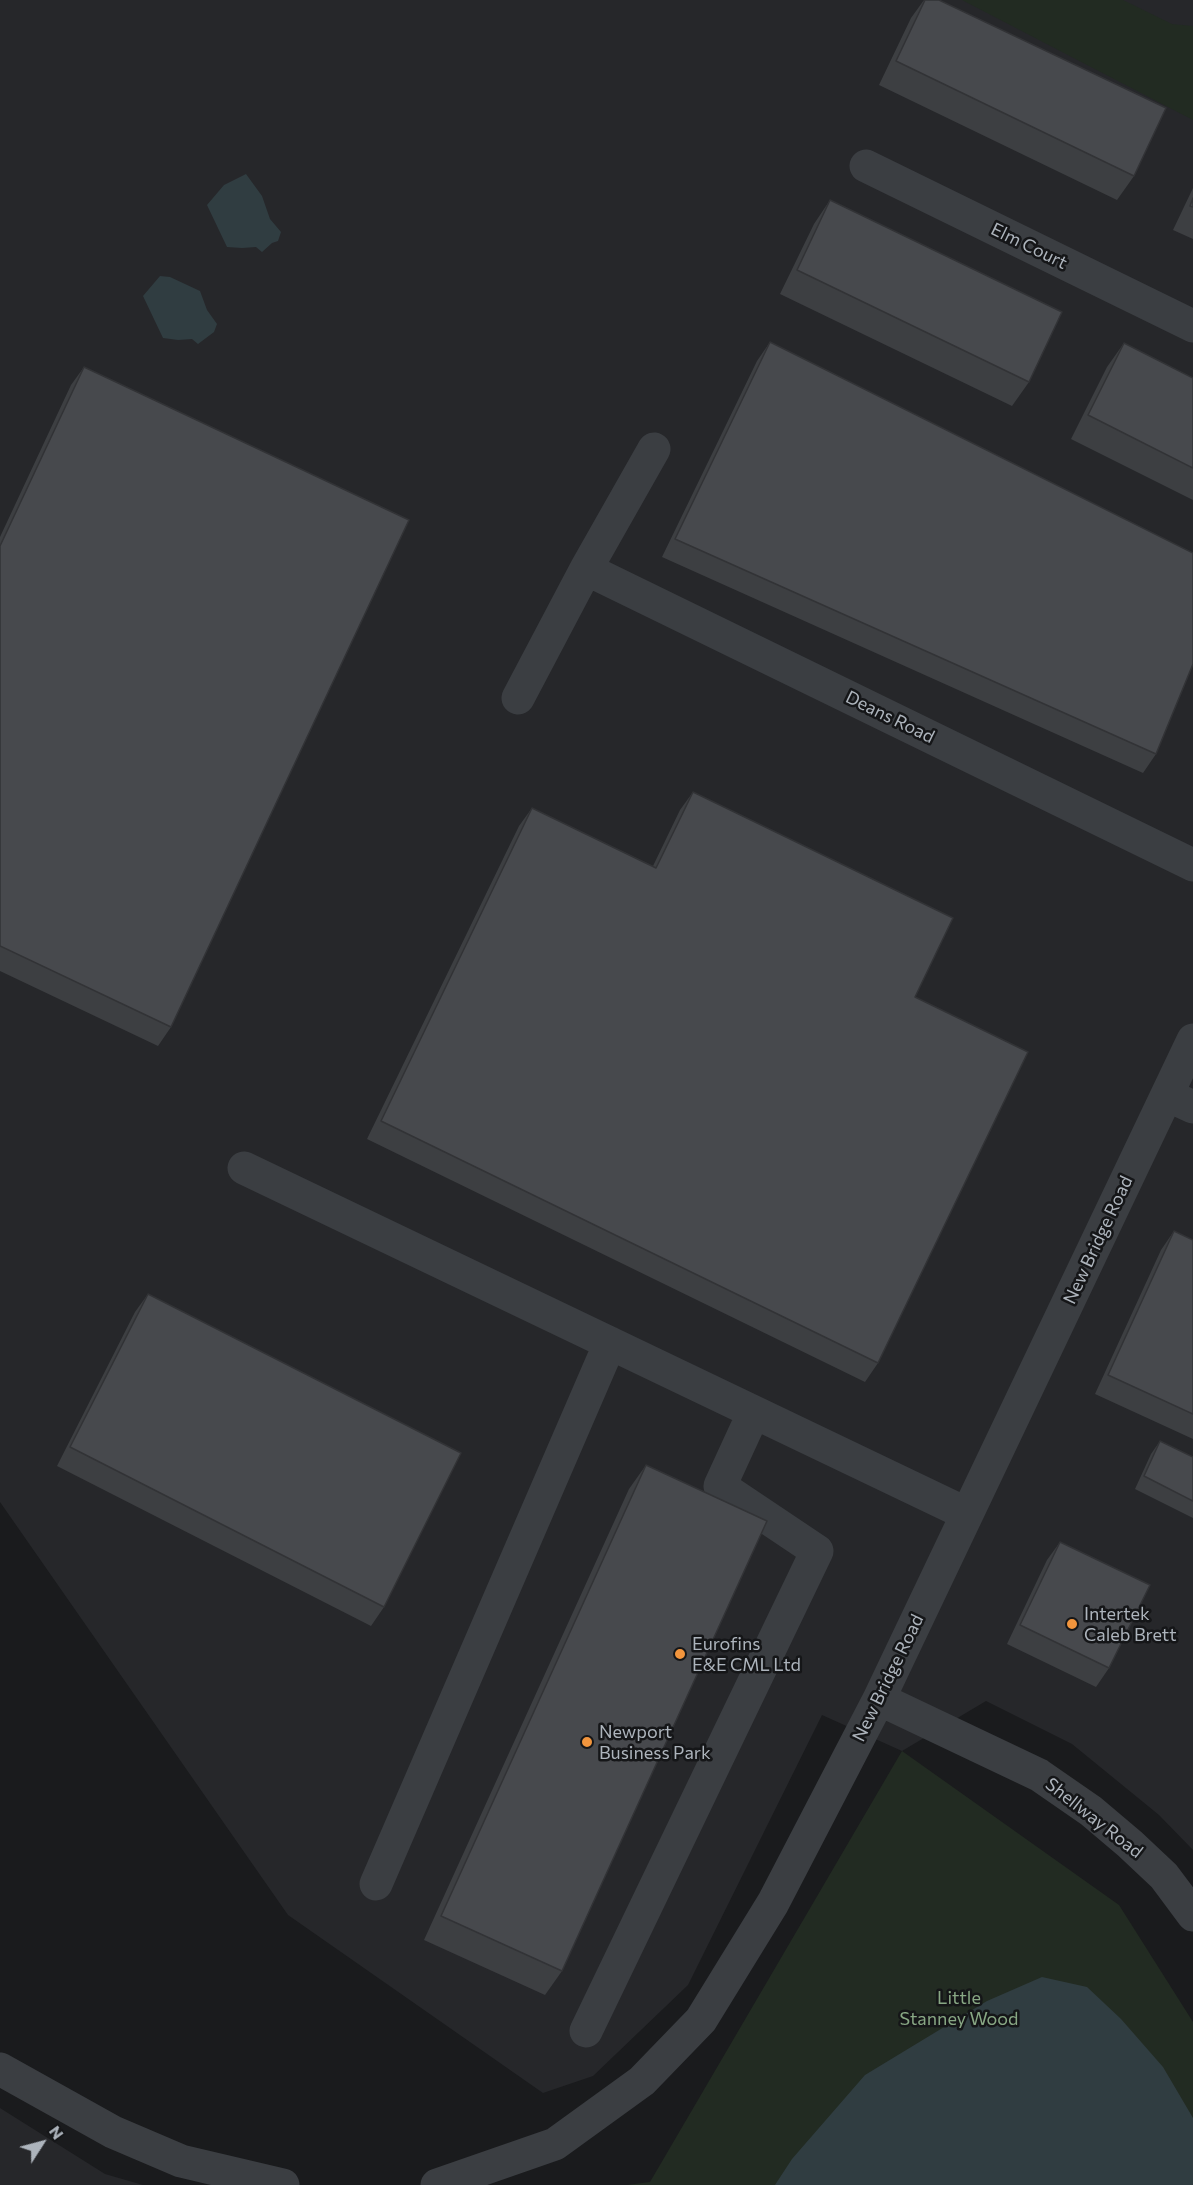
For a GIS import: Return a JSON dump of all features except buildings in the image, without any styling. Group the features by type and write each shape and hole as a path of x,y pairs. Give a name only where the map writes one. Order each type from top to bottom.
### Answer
{"street":[{"name":"Elm Court","path":"866,166 1193,326"},
{"path":"518,698 586,569 654,449"},
{"name":"Deans Road","path":"586,569 1193,865"},
{"name":"New Bridge Road","path":"437,2185 555,2144 642,2080 701,2020 773,1904 879,1699 967,1514 1180,1101 1193,1040"},
{"path":"244,1168 967,1514"},
{"path":"376,1884 610,1343"},
{"path":"586,2031 817,1551 720,1486 754,1412"},
{"name":"Shellway Road","path":"879,1699 1039,1775 1091,1811 1130,1844 1164,1876 1193,1915"},
{"path":"0,2069 113,2132 176,2173 283,2185"}],"shaded area":[{"path":"0,0 1193,0 1193,1850 1159,1815 1072,1744 986,1701 902,1751 822,1715 688,1985 593,2076 543,2093 288,1915 0,1502"},
{"path":"246,174 262,196 270,219 281,232 278,241 262,252 256,247 227,247 207,205 224,185"},
{"path":"160,276 170,277 200,291 207,310 217,324 214,332 198,344 192,339 163,338 143,296"},
{"path":"1042,1977 1087,1987 1121,2019 1163,2067 1193,2118 1193,2185 775,2185 792,2159 865,2075 987,2001"},
{"path":"0,2108 105,2174 143,2185 0,2185"}],"green space":[{"path":"962,0 1123,0 1172,24 1193,26 1193,120"},
{"name":"Little Stanney Wood","path":"902,1751 1119,1905 1193,2022 1193,2185 627,2185 650,2182"}],"place":[{"name":"Intertek Caleb Brett","path":"1072,1624"},
{"name":"Eurofins E&E CML Ltd","path":"680,1654"},
{"name":"Newport Business Park","path":"587,1742"}]}
